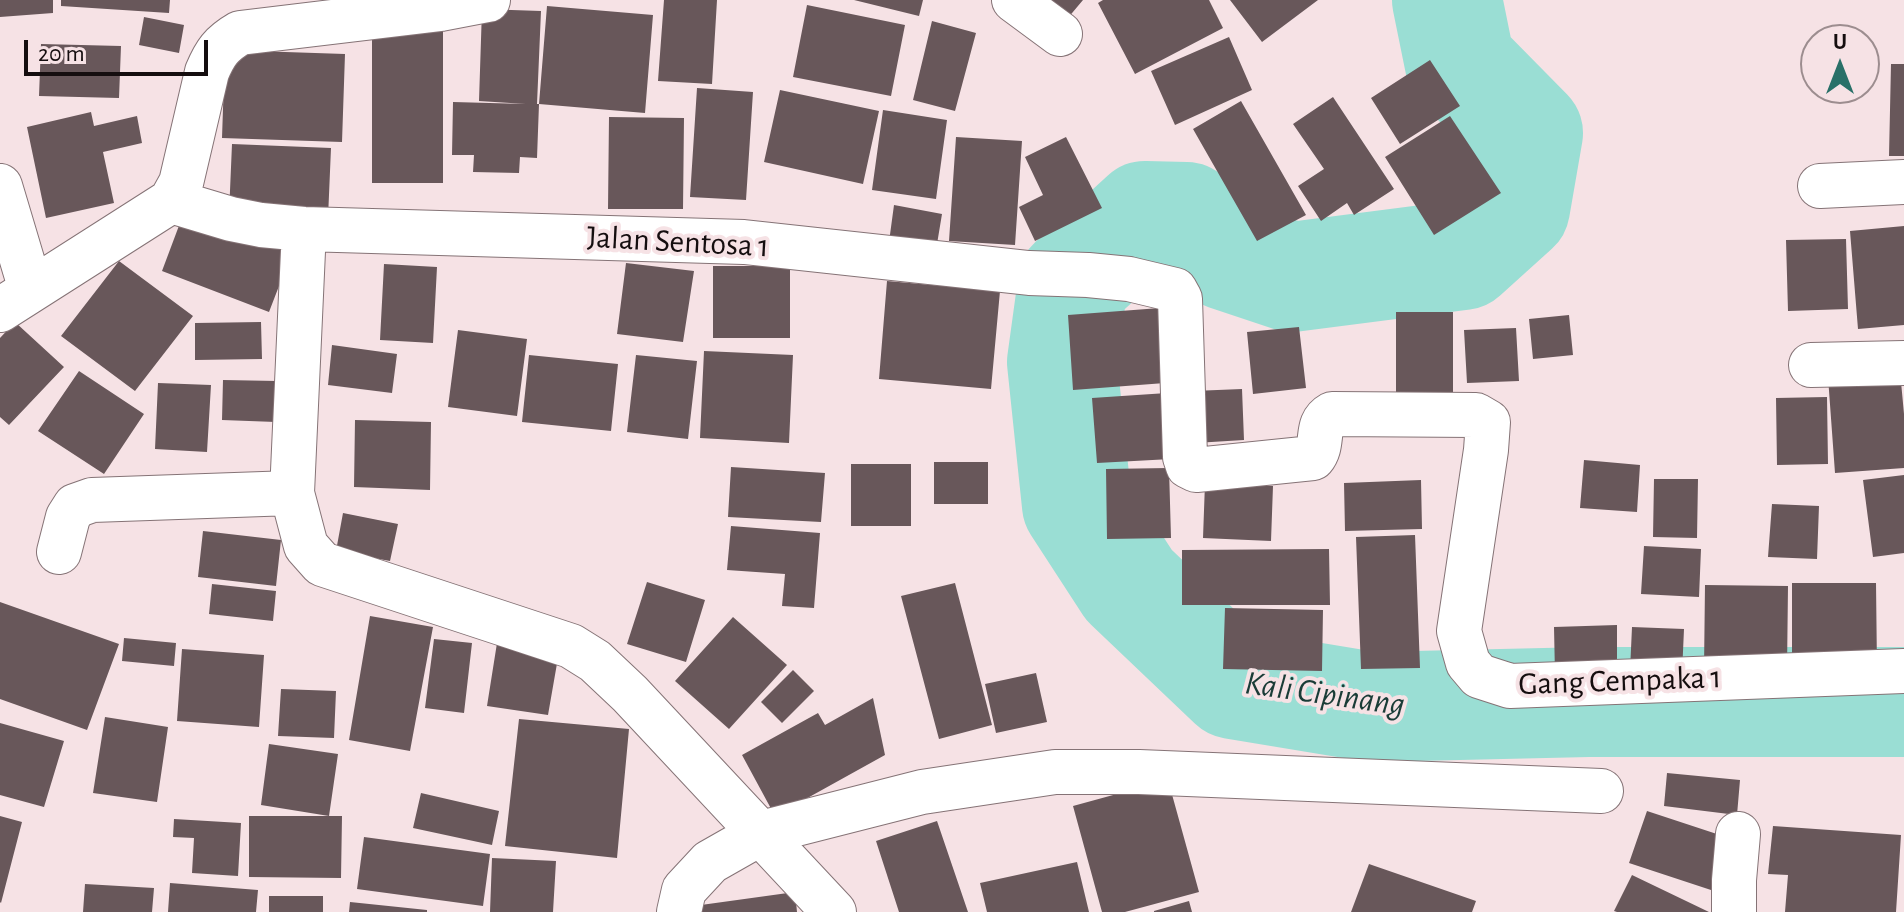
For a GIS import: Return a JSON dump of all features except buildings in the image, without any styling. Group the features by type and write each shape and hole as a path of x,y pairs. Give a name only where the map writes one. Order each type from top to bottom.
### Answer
{"street":[{"path":"0,186 16,300 171,201 181,183 207,72 224,42 240,33 441,9 488,0"},
{"path":"1014,0 1060,34"},
{"path":"1820,186 1904,182"},
{"name":"Jalan Sentosa 1","path":"171,201 246,222 304,229 744,242 1029,273 1129,279 1175,290 1180,299"},
{"path":"304,229 292,493 306,546 322,564 571,646 595,661 630,694 834,912"},
{"name":"Gang Cempaka 1","path":"1180,299 1185,457 1188,466 1196,470 1313,458 1318,452 1322,423 1332,414 1476,415 1488,422 1459,631 1468,663 1479,676 1510,686 1904,671"},
{"path":"1811,365 1904,363"},
{"path":"59,552 68,517 75,506 92,500 292,493"},
{"path":"679,912 684,890 710,862 761,833 922,792 1055,772 1139,772 1601,791"},
{"path":"1734,912 1738,834"}],"waterway":[{"name":"Kali Cipinang","path":"1447,0 1460,64 1528,133 1515,208 1463,255 1292,277 1226,255 1186,217 1145,216 1073,282 1062,362 1077,505 1129,585 1233,684 1372,707 1588,702 1904,702"}]}
